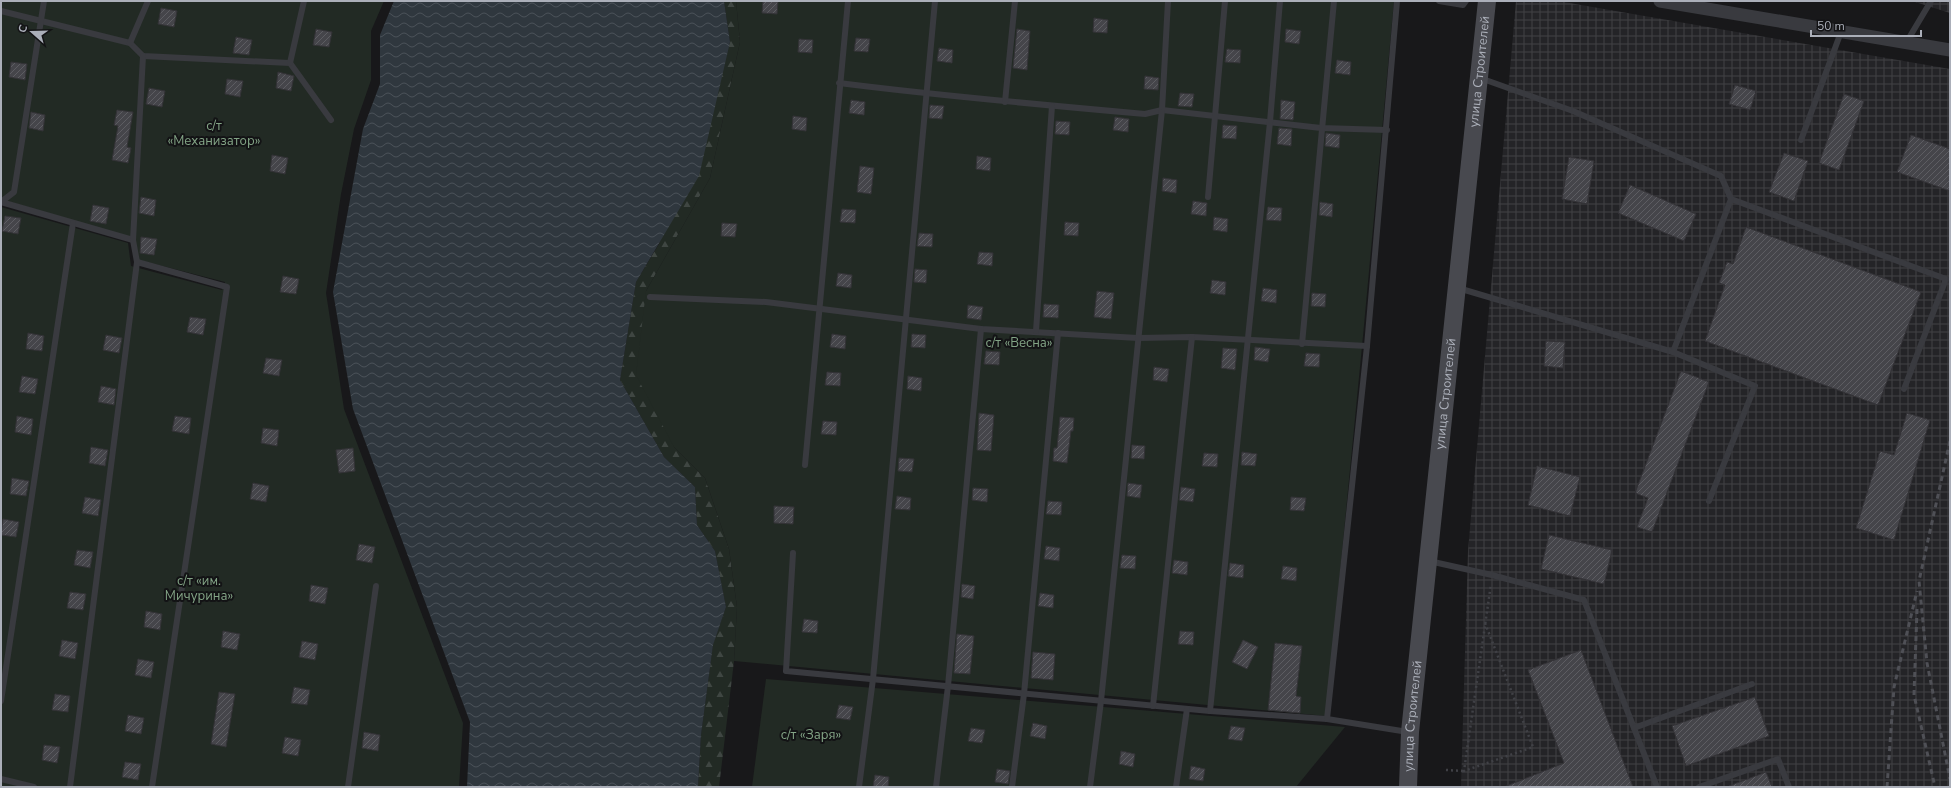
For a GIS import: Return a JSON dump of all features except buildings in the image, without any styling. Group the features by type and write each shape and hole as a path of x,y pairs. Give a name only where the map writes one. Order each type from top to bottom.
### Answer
{"main road":[{"name":"улица Строителей","path":"1408,787 1410,732 1488,1"}],"street":[{"path":"1660,1 1693,4 1841,32 1950,50"}],"lane":[{"path":"1,202 14,192 44,1"},
{"path":"130,43 148,1"},
{"path":"304,1 290,63 331,120"},
{"path":"805,465 818,309 848,1"},
{"path":"859,787 873,679 905,318 928,95 935,1"},
{"path":"1005,102 1015,1"},
{"path":"1090,787 1101,701 1162,110 1168,1"},
{"path":"1208,196 1225,1"},
{"path":"1210,711 1270,122 1280,1"},
{"path":"1302,344 1334,1"},
{"path":"1327,719 1368,346 1397,1"},
{"path":"1439,1 1463,5 1466,1"},
{"path":"1906,42 1931,1"},
{"path":"1,11 130,43 143,56 290,63"},
{"path":"1801,140 1841,32"},
{"path":"70,787 137,262 133,240 143,56"},
{"path":"1479,78 1573,112 1721,176 1731,199 1673,352"},
{"path":"839,83 928,95 1144,114 1162,110 1321,128 1387,130"},
{"path":"1036,331 1052,106"},
{"path":"1731,199 1946,279 1904,389"},
{"path":"1,202 133,240"},
{"path":"1,701 74,224"},
{"path":"137,262 227,287 152,787"},
{"path":"1457,288 1673,352 1755,386 1709,501"},
{"path":"650,297 766,302 905,318 980,329 1138,338 1192,338 1368,346"},
{"path":"936,787 948,686 980,329"},
{"path":"1012,787 1024,694 1058,333"},
{"path":"1153,706 1192,338"},
{"path":"793,553 786,671 1153,706 1327,719 1410,732"},
{"path":"1428,560 1492,575 1584,600 1657,787"},
{"path":"348,787 376,586"},
{"path":"1634,728 1752,684"},
{"path":"1176,787 1187,709"},
{"path":"1699,787 1778,759 1789,787"},
{"path":"1,779 34,787"}],"path":[{"path":"1464,771 1492,575"},
{"path":"1446,770 1464,771 1534,747 1485,623"}],"shaded area":[{"path":"1516,1 1558,1 1950,69 1950,787 1461,787 1468,551"},
{"path":"1912,1 1950,1 1950,13"}],"green space":[{"name":"с/т «им. Мичурина»","path":"1,1 384,1 371,31 371,80 354,129 341,194 326,293 344,409 463,723 459,787 1,787 1,207 128,243 131,266 222,290 225,282 139,260 135,239 1,199"},
{"path":"724,1 736,1 740,42 710,178 646,291 674,447 705,478 729,549 737,607 734,661 719,787 698,787 701,735 713,644 726,607 715,551 697,525 695,487 664,457 620,380 636,282 659,244 730,42"},
{"name":"с/т «Весна»","path":"736,1 1394,1 1326,716 734,661 737,607 729,549 705,478 674,447 636,375 646,291 710,178 740,42"},
{"name":"с/т «Заря»","path":"766,679 1345,727 1296,787 752,787"}],"water":[{"path":"394,1 724,1 730,42 699,176 636,282 620,380 664,457 695,487 697,525 715,551 726,607 713,645 701,735 698,787 467,787 470,722 353,409 333,292 363,129 380,84 380,35"}],"railway":[{"path":"1950,441 1919,581 1927,663 1950,779"},
{"path":"1887,787 1894,687 1917,591"},
{"path":"1917,609 1914,695 1935,787"}],"park label":[{"name":"с/т «Механизатор»","path":"214,134"}]}
